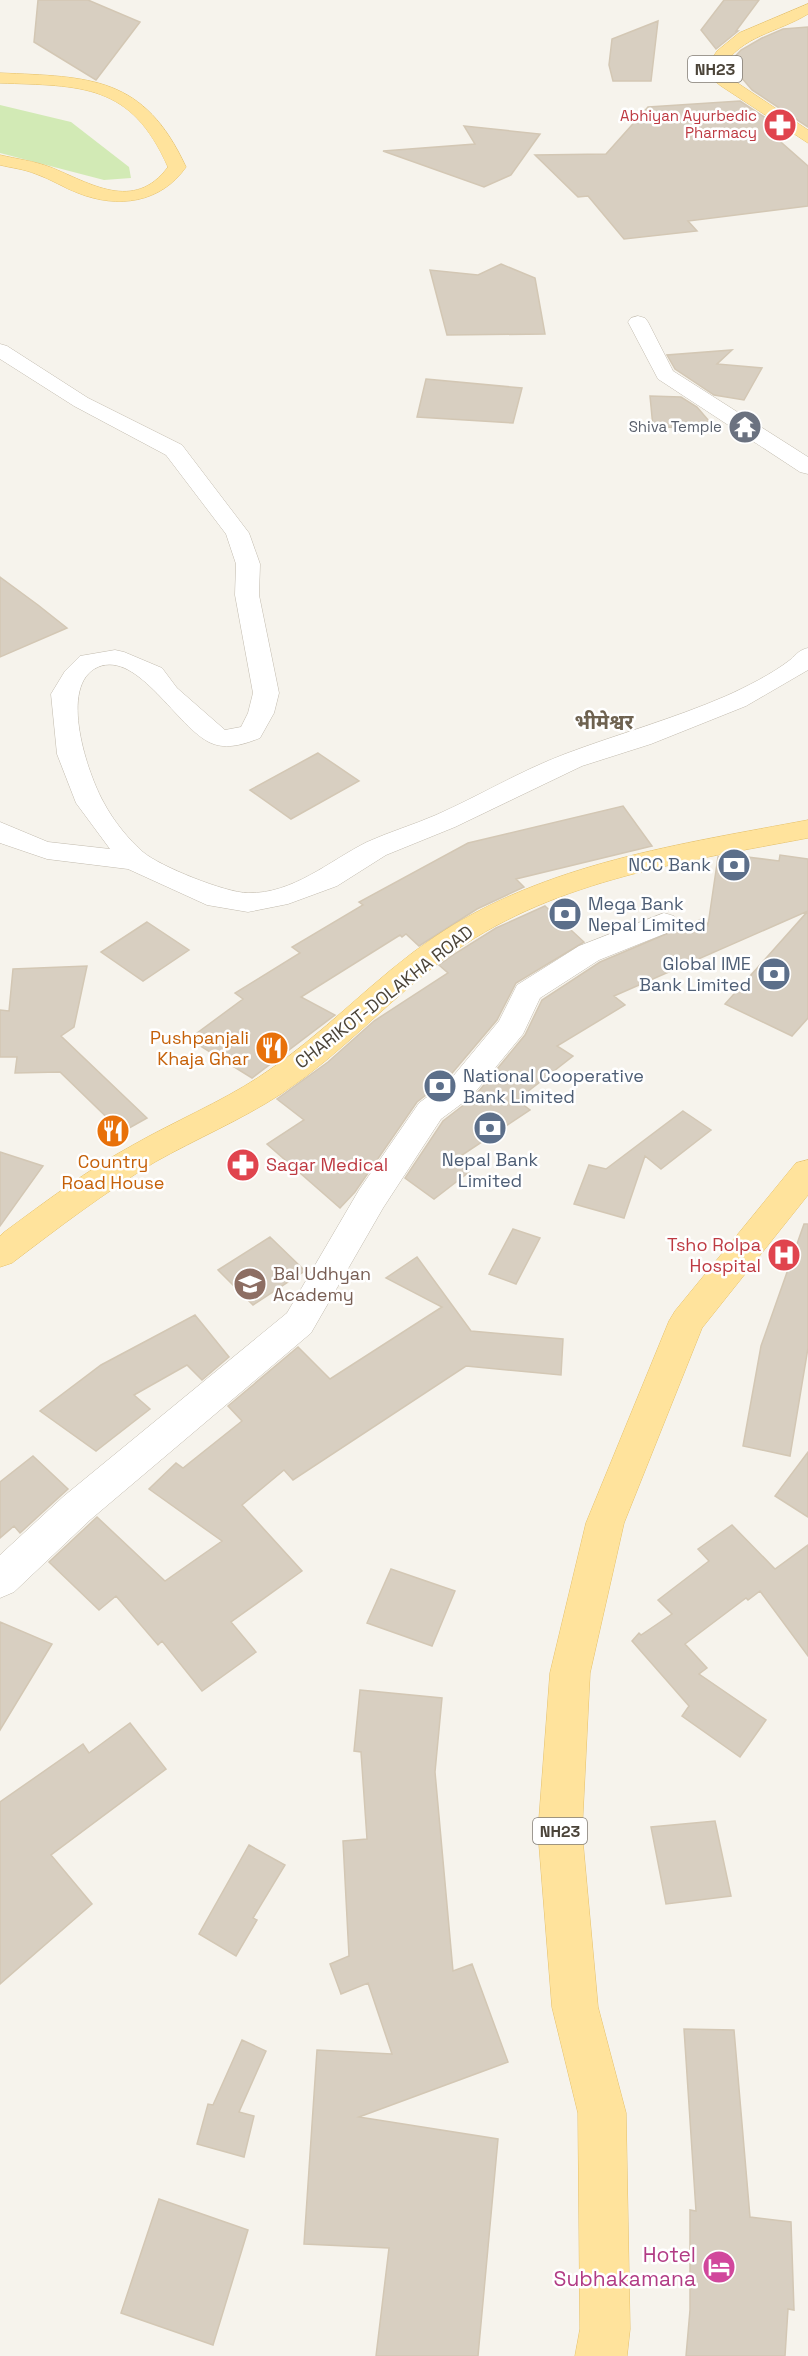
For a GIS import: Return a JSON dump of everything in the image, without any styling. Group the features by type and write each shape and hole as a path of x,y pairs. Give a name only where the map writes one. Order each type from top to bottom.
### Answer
{"main road":[{"name":"NH23","path":"808,8 742,37 723,51 714,68 722,79 808,138"},
{"path":"0,78 79,84 117,93 133,102 147,115 172,153 177,167 169,181 158,188 130,196 110,196 91,192 35,168 0,160"},
{"name":"CHARIKOT-DOLAKHA ROAD","path":"0,1254 61,1208 124,1165 278,1081 322,1048 445,944 481,921 525,900 604,873 668,857 808,829"},
{"name":"NH23","path":"601,2356 605,2329 602,2113 575,2007 560,1832 570,1672 605,1523 687,1321 808,1172"}],"street":[{"path":"638,322 665,375 808,467"},
{"path":"0,350 81,402 155,438 174,450 237,533 248,564 247,595 266,693 261,713 251,732 237,738 218,736 168,693 153,673 115,657 89,661 74,676 64,694 70,754 90,803 134,860"},
{"path":"0,831 13,840 63,854 134,860 207,896 248,903 288,895 327,879 376,849 445,821 573,760 642,738 737,701 799,665 808,655"},
{"path":"0,1580 77,1508 299,1323 371,1199 430,1111 461,1088 512,1026 528,992 589,953 664,923"}],"green space":[{"path":"0,105 71,122 129,167 131,178 104,180 0,153"}],"building":[{"path":"38,0 88,0 140,22 96,80 34,42"},
{"path":"724,0 759,0 736,31 738,31 716,49 701,30"},
{"path":"658,21 651,81 613,81 609,65 612,39"},
{"path":"808,27 808,127 752,90 729,63 741,50 762,38 783,29"},
{"path":"740,101 790,134 774,136 808,166 808,206 688,221 697,231 624,239 588,196 578,197 535,155 606,154 648,107"},
{"path":"464,126 540,134 511,175 484,187 383,151 475,144"},
{"path":"501,264 535,278 545,334 447,335 430,270 478,275"},
{"path":"732,350 717,364 762,368 744,400 714,395 675,369 667,355"},
{"path":"426,379 522,388 513,423 417,417"},
{"path":"650,396 681,397 697,407 715,428 653,427"},
{"path":"0,577 38,605 67,628 0,657"},
{"path":"318,753 359,781 291,819 250,790"},
{"path":"623,806 652,846 516,879 524,887 477,909 419,946 406,934 402,937 400,935 301,997 335,1015 252,1078 189,1039 243,999 235,993 300,953 292,947 363,905 359,902 468,843"},
{"path":"731,855 779,861 780,855 808,859 808,911 614,996 625,1005 557,1046 573,1056 517,1100 530,1110 453,1161 469,1172 434,1199 405,1178 443,1121 474,1097 525,1035 542,1000 600,962 704,918 708,925 718,857"},
{"path":"545,906 584,942 516,983 497,1020 448,1078 417,1102 355,1192 340,1208 267,1144 304,1120 277,1099 328,1062 374,1021 448,973 439,965 496,928"},
{"path":"808,911 808,1018 792,1036 725,1004"},
{"path":"147,922 189,950 143,981 101,952"},
{"path":"87,966 74,1027 61,1036 147,1118 122,1132 60,1072 15,1073 17,1057 0,1057 0,1010 9,1011 13,969"},
{"path":"683,1111 711,1130 661,1169 645,1156 624,1218 574,1204 589,1165 606,1169"},
{"path":"0,1152 43,1166 0,1226"},
{"path":"804,1224 808,1224 808,1348 790,1456 743,1446 761,1346"},
{"path":"513,1229 540,1238 516,1284 489,1274"},
{"path":"270,1237 305,1271 253,1305 218,1270"},
{"path":"417,1257 471,1331 563,1339 561,1375 466,1366 293,1480 284,1470 242,1505 302,1571 231,1622 256,1652 202,1691 162,1641 158,1645 116,1596 99,1610 49,1562 97,1517 165,1581 222,1541 149,1489 176,1463 183,1468 242,1421 228,1406 298,1347 330,1379 442,1307 386,1278"},
{"path":"195,1315 229,1357 202,1380 187,1365 134,1395 150,1409 96,1451 40,1411 101,1365"},
{"path":"808,1452 808,1517 775,1496"},
{"path":"33,1456 68,1489 20,1533 14,1526 0,1538 0,1482"},
{"path":"732,1525 775,1569 808,1545 808,1656 760,1591 748,1600 746,1598 685,1644 707,1668 699,1674 766,1720 740,1757 682,1716 689,1706 632,1641 639,1633 641,1635 672,1614 658,1600 709,1561 698,1549"},
{"path":"391,1569 455,1591 432,1646 367,1623"},
{"path":"0,1622 52,1644 0,1730"},
{"path":"360,1690 442,1698 435,1772 453,1971 472,1964 508,2062 359,2117 498,2139 478,2356 376,2356 389,2248 304,2244 317,2050 392,2054 368,1983 341,1994 330,1964 349,1956 343,1841 367,1839 361,1752 354,1751"},
{"path":"130,1723 166,1769 51,1855 92,1904 0,1984 0,1802 83,1744 89,1753"},
{"path":"715,1821 731,1896 666,1904 651,1827"},
{"path":"249,1845 285,1865 253,1918 257,1920 236,1956 199,1934"},
{"path":"684,2029 734,2030 750,2217 791,2222 794,2310 788,2309 785,2356 686,2356 690,2310 690,2210 696,2211"},
{"path":"242,2040 266,2051 239,2112 254,2116 244,2157 197,2144 208,2104 213,2105"},
{"path":"159,2199 248,2230 213,2345 121,2313"}],"place":[{"name":"Abhiyan Ayurbedic Pharmacy","path":"780,125"},
{"name":"Shiva Temple","path":"745,427"},
{"name":"NCC Bank","path":"734,865"},
{"name":"Mega Bank Nepal Limited","path":"565,914"},
{"name":"Global IME Bank Limited","path":"774,974"},
{"name":"Pushpanjali Khaja Ghar","path":"272,1048"},
{"name":"National Cooperative Bank Limited","path":"440,1086"},
{"name":"Nepal Bank Limited","path":"490,1128"},
{"name":"Country Road House","path":"113,1131"},
{"name":"Sagar Medical","path":"243,1165"},
{"name":"Tsho Rolpa Hospital","path":"784,1255"},
{"name":"Bal Udhyan Academy","path":"250,1284"},
{"name":"Hotel Subhakamana","path":"719,2267"}],"district":[{"name":"भीमेश्वर","path":"604,722"}]}
